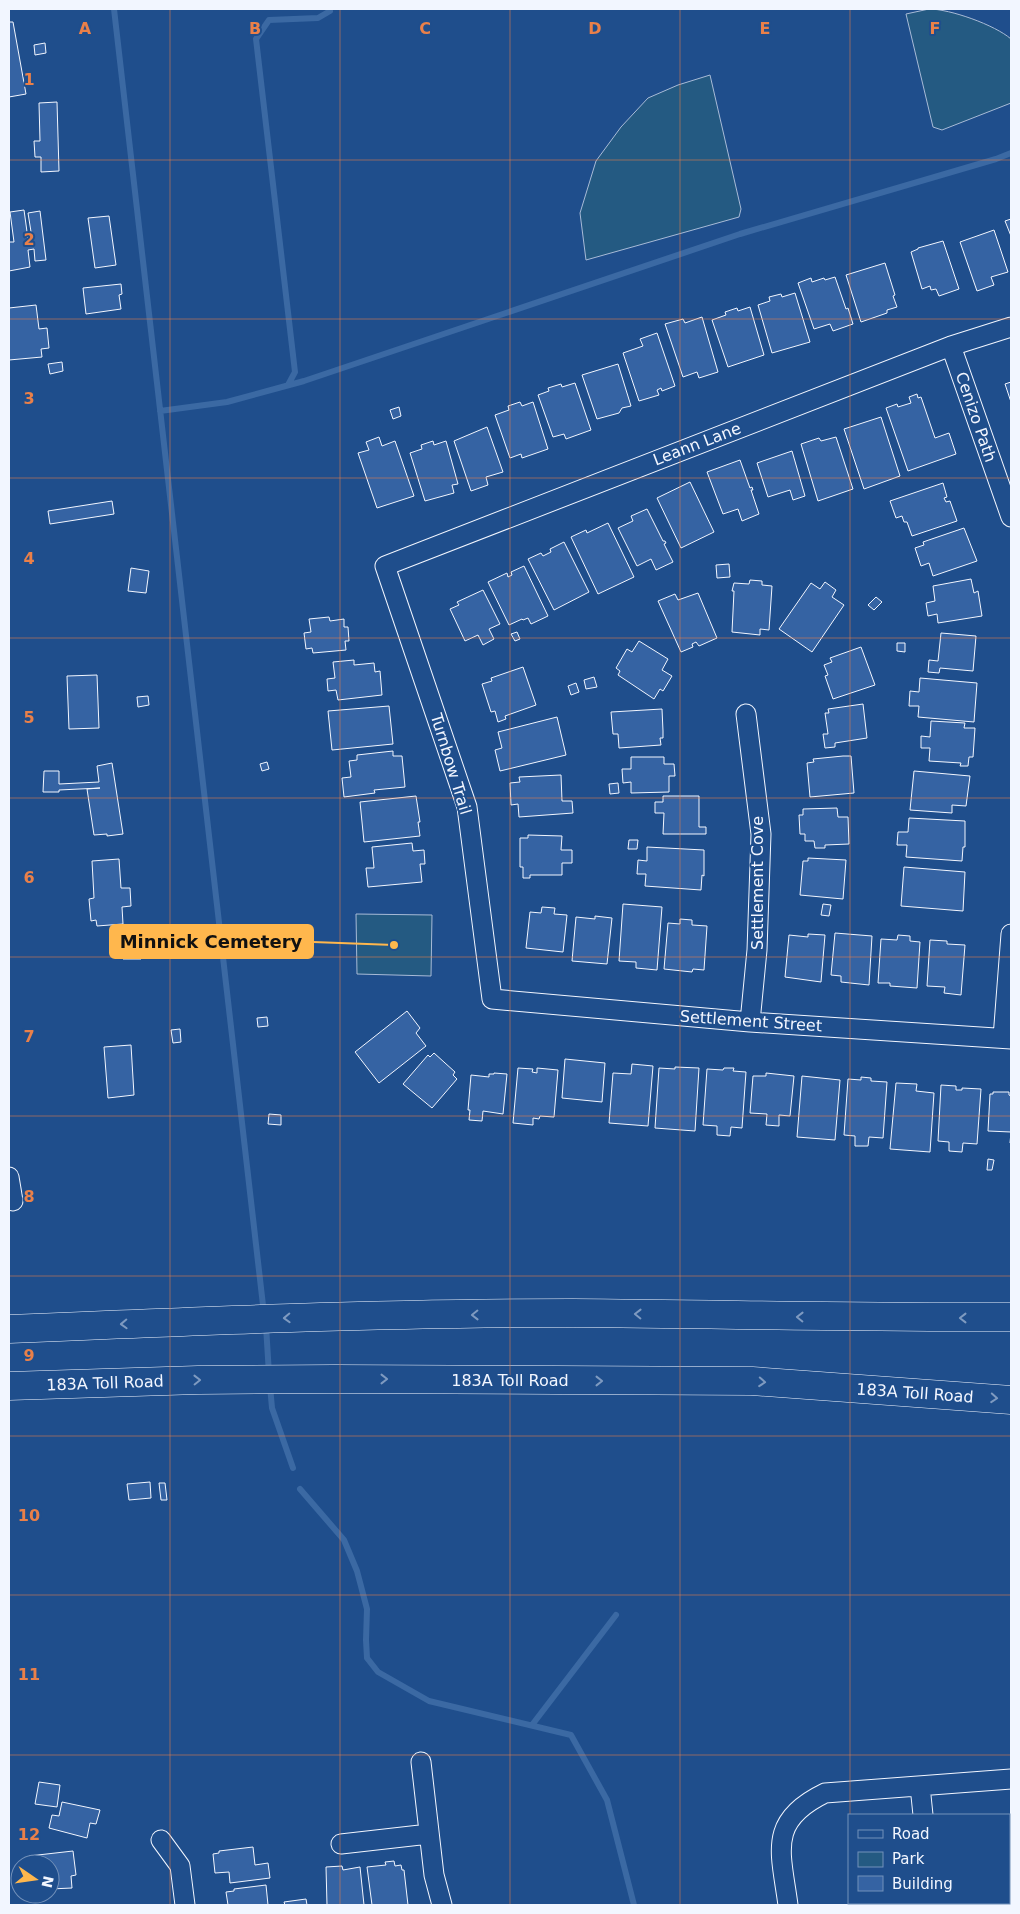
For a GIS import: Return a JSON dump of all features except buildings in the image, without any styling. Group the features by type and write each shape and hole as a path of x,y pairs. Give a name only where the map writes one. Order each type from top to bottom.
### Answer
{"highway":[{"path":"9,1329 336,1316 572,1313 883,1318 1011,1317"},
{"name":"183A Toll Road","path":"9,1386 198,1380 335,1379 752,1381 1011,1400"}],"street":[{"name":"Leann Lane","path":"385,566 951,346 1011,327"},
{"name":"Cenizo Path","path":"951,346 1011,517"},
{"name":"Turnbow Trail","path":"385,566 467,807 492,999"},
{"name":"Settlement Cove","path":"746,714 761,834 758,950 750,1022"},
{"path":"1007,1038 1011,934"},
{"name":"Settlement Street","path":"492,999 750,1022 1007,1038"},
{"path":"9,1177 13,1201"},
{"path":"421,1762 434,1875 442,1905"},
{"path":"788,1905 780,1846 786,1822 807,1802 825,1793 1011,1779"},
{"path":"920,1786 923,1814"},
{"path":"341,1844 429,1834"},
{"path":"161,1840 180,1866 185,1905"}],"green space":[{"path":"929,9 972,19 994,28 1011,39 1011,103 942,130 933,127 906,14"},
{"path":"710,75 741,209 739,217 586,260 580,213 596,161 621,127 648,98 678,85"},
{"path":"356,914 432,915 431,976 357,974"}],"waterway":[{"path":"114,9 264,1314"},
{"path":"288,385 295,372 256,39 269,20 318,18 330,11"},
{"path":"160,411 227,402 304,381 740,234 1011,153"},
{"path":"266,1326 269,1374"},
{"path":"270,1386 272,1408 293,1468"},
{"path":"300,1489 344,1540 357,1571 367,1609 367,1658 378,1672 429,1701 571,1735 607,1800 634,1905"},
{"path":"532,1725 616,1615"}],"place":[{"name":"Minnick Cemetery","path":"394,945"}]}
